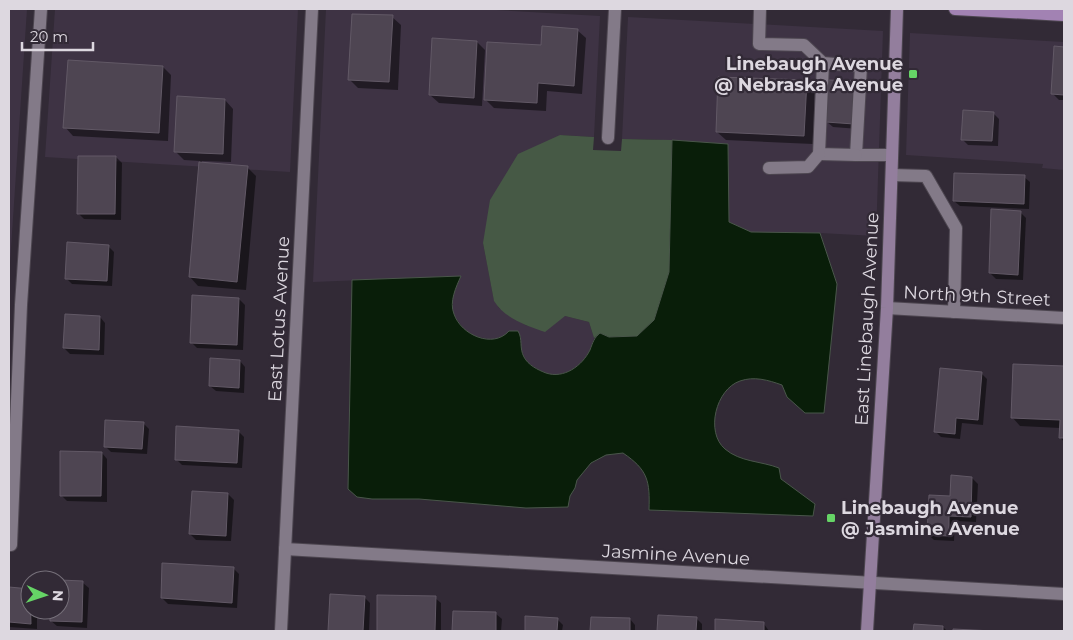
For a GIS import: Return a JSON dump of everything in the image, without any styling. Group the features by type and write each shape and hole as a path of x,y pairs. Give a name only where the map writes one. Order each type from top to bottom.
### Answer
{"main road":[{"path":"955,9 1064,15"}],"street":[{"path":"10,545 15,305 41,9"},
{"name":"East Lotus Avenue","path":"281,631 312,9"},
{"path":"608,138 615,9"},
{"path":"760,9 759,44 804,45 823,63 861,66 856,155"},
{"name":"East Linebaugh Avenue","path":"867,631 887,308 897,9"},
{"path":"769,168 808,167 819,154 823,63"},
{"path":"819,154 892,155"},
{"path":"892,175 926,176 956,228 954,312"},
{"name":"North 9th Street","path":"887,308 1064,318"},
{"name":"Jasmine Avenue","path":"285,549 1064,594"}],"shaded area":[{"path":"9,9 27,9 9,278"},
{"path":"55,9 298,9 290,172 45,157"},
{"path":"326,9 479,9 600,16 594,137 560,135 483,243 494,300 499,308 527,326 565,316 589,322 594,338 590,350 582,363 570,371 555,376 539,370 527,362 520,347 521,336 505,335 493,340 475,336 465,330 453,314 453,292 460,276 313,282"},
{"path":"628,17 883,31 876,236 751,232 729,222 728,144 622,139"},
{"path":"910,33 1064,42 1064,170 1042,168 1043,164 906,155"},
{"path":"560,135 594,137 593,150 621,151 622,139 672,140 669,272 654,320 637,336 609,337 600,333 594,338 589,322 565,316 545,332 510,317 494,301 483,243 490,200 518,154"},
{"path":"672,140 728,144 729,222 751,232 820,233 837,284 824,413 805,413 787,397 782,385 766,380 751,379 740,381 725,393 719,402 715,422 719,442 725,449 744,459 779,468 781,479 815,504 813,516 649,510 649,491 646,477 638,465 623,453 606,455 591,463 577,480 570,496 568,507 526,508 419,499 372,499 357,497 348,489 352,280 461,276 452,305 454,314 463,328 478,337 486,339 495,339 509,331 518,331 523,354 531,365 546,373 566,373 587,356 595,338 600,333 609,337 637,336 654,320 669,272"}],"building":[{"path":"352,14 393,15 389,82 348,80"},
{"path":"542,26 578,29 574,86 538,83 537,103 484,100 487,42 541,45"},
{"path":"432,38 477,41 474,98 429,95"},
{"path":"1054,46 1064,47 1064,95 1051,94"},
{"path":"68,60 163,66 159,133 63,128"},
{"path":"718,77 807,80 804,136 716,132"},
{"path":"828,80 856,81 854,124 826,122"},
{"path":"177,96 225,99 223,154 174,152"},
{"path":"963,110 994,112 992,141 961,140"},
{"path":"78,156 116,156 115,214 77,214"},
{"path":"199,162 248,166 237,282 189,277"},
{"path":"954,173 1025,175 1024,204 953,201"},
{"path":"991,209 1021,211 1018,275 989,273"},
{"path":"67,242 109,245 107,281 65,279"},
{"path":"192,295 239,298 237,345 190,343"},
{"path":"65,314 100,316 99,350 63,348"},
{"path":"210,358 240,360 239,388 209,386"},
{"path":"1013,364 1064,366 1064,438 1059,438 1060,420 1011,418"},
{"path":"940,368 982,372 978,420 956,418 955,434 934,432"},
{"path":"105,420 144,422 142,449 104,447"},
{"path":"176,426 239,430 237,463 175,460"},
{"path":"60,451 102,452 101,496 60,496"},
{"path":"951,475 972,477 971,517 949,516 949,536 927,535 929,495 950,496"},
{"path":"192,491 228,493 226,536 189,534"},
{"path":"162,563 234,567 232,603 161,598"},
{"path":"70,580 83,581 82,622 50,621 70,620"},
{"path":"9,587 20,588 20,620 31,620 31,624 9,622"},
{"path":"330,594 365,596 363,631 328,631"},
{"path":"377,595 436,596 435,631 377,631"},
{"path":"453,611 496,612 496,631 452,631"},
{"path":"658,615 697,617 696,631 657,631"},
{"path":"525,616 558,618 557,631 525,631"},
{"path":"591,617 630,618 630,631 590,631"},
{"path":"715,619 764,622 764,631 715,631"},
{"path":"914,624 943,626 943,631 913,631"},
{"path":"953,629 993,631 953,631"}],"place":[{"name":"Linebaugh Avenue @ Nebraska Avenue","path":"913,74"},
{"name":"Linebaugh Avenue @ Jasmine Avenue","path":"831,518"}]}
